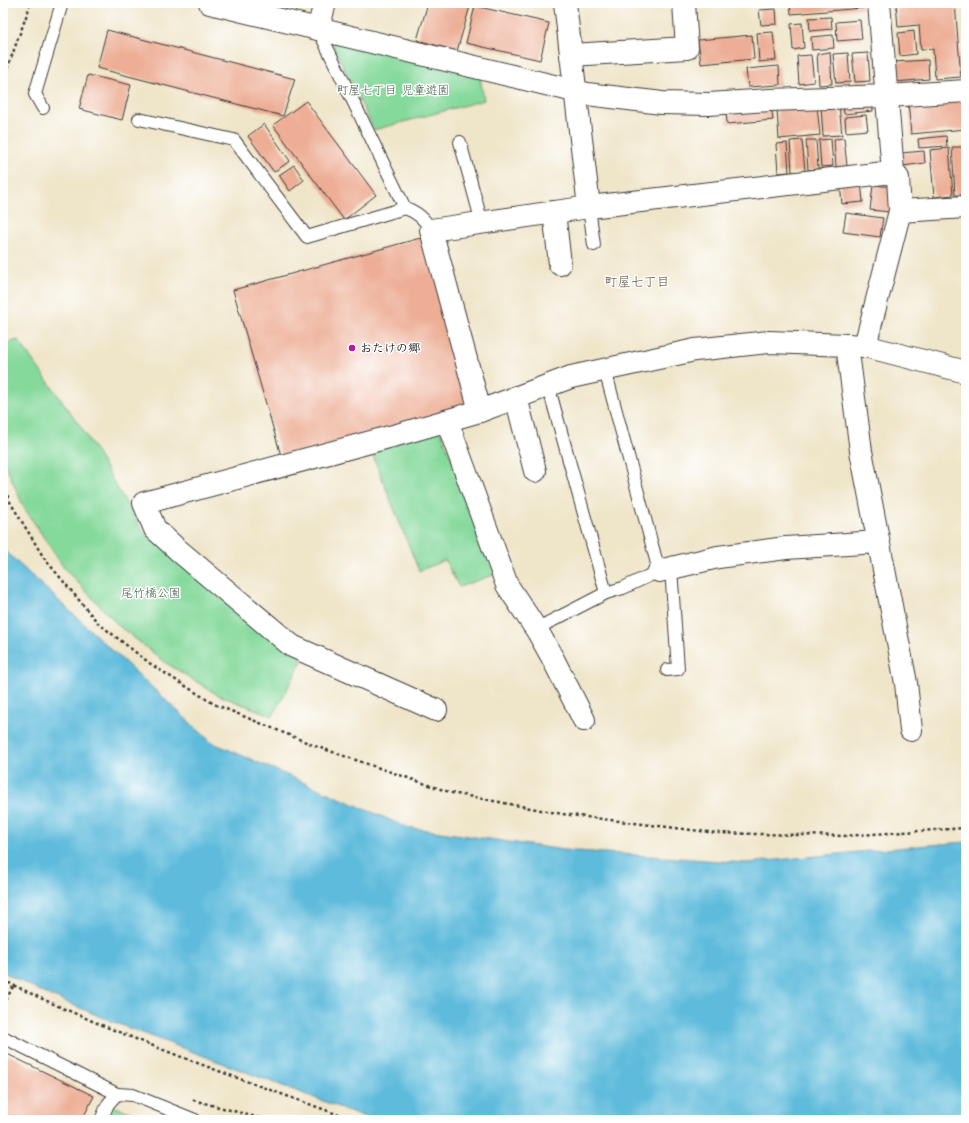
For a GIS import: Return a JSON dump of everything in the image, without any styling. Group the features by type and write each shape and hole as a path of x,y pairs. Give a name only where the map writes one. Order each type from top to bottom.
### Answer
{"street":[{"path":"210,3 587,94 662,103 702,104 966,91"},
{"path":"318,29 325,3"},
{"path":"565,3 589,207"},
{"path":"570,55 687,48 684,3"},
{"path":"879,3 893,172 898,178 900,211 856,345 861,451 906,683 911,730"},
{"path":"480,411 431,230 589,207 893,172"},
{"path":"900,211 966,207"},
{"path":"554,212 560,264"},
{"path":"436,710 292,646 155,529 144,503 447,421 480,411 571,377 695,350 769,342 856,345 966,372"},
{"path":"516,397 535,471"},
{"path":"447,421 507,585 536,629 552,657 584,720"},
{"path":"665,569 718,557 786,548 878,542"}],"lane":[{"path":"43,108 35,94 62,3"},
{"path":"318,29 405,208"},
{"path":"139,119 234,140 307,237 405,208 416,212 427,222 431,230"},
{"path":"460,142 482,223"},
{"path":"589,207 594,245"},
{"path":"605,370 665,569 678,669 668,670"},
{"path":"548,385 606,593"},
{"path":"536,629 606,593 623,588 665,569"},
{"path":"3,1037 117,1094 133,1095 195,1120"},
{"path":"101,1120 108,1104 117,1094"}],"path":[{"path":"3,80 31,3"},
{"path":"3,484 10,502 44,558 98,623 152,665 214,704 318,747 452,793 562,814 716,833 843,836 966,828"},
{"path":"3,980 61,1008 122,1034 353,1120"},
{"path":"3,1005 14,985"}],"green space":[{"name":"町屋七丁目 児童遊園","path":"329,37 480,77 484,100 374,130"},
{"name":"尾竹橋公園","path":"18,340 83,430 144,533 178,557 303,659 273,716 218,695 166,663 119,626 64,568 23,506 3,459 3,344"},
{"path":"440,429 496,574 459,587 445,560 419,571 371,451"},
{"path":"108,1104 151,1120 100,1120"}],"water":[{"path":"3,549 211,742 406,827 564,850 747,863 966,842 966,1120 373,1120 116,1023 44,993 3,972"}],"building":[{"path":"428,3 471,3 457,51 417,40"},
{"path":"790,3 863,3 863,8 791,14"},
{"path":"896,3 955,3 961,77 935,79 933,49 921,50 919,25 898,27"},
{"path":"475,6 549,23 540,60 466,43"},
{"path":"776,9 777,24 761,25 759,10"},
{"path":"831,17 832,29 810,31 809,18"},
{"path":"860,20 862,39 837,41 836,22"},
{"path":"802,23 804,48 793,50 791,24"},
{"path":"107,30 295,79 283,116 97,68"},
{"path":"914,31 916,54 900,56 898,33"},
{"path":"773,32 776,60 759,62 757,33"},
{"path":"752,35 754,59 701,64 698,40"},
{"path":"833,35 834,48 812,50 811,37"},
{"path":"830,52 832,84 819,85 817,54"},
{"path":"848,53 850,82 836,83 833,54"},
{"path":"868,53 870,81 855,82 852,54"},
{"path":"811,55 814,82 799,84 797,56"},
{"path":"928,60 929,79 895,82 893,62"},
{"path":"779,66 780,85 748,87 746,69"},
{"path":"88,75 131,85 122,120 79,109"},
{"path":"966,98 966,129 911,134 908,102"},
{"path":"872,99 873,111 844,114 843,102"},
{"path":"306,101 376,195 344,220 273,125"},
{"path":"771,104 773,120 727,124 726,108"},
{"path":"817,105 820,135 779,139 777,109"},
{"path":"839,105 842,135 823,136 821,107"},
{"path":"866,115 868,130 846,132 845,117"},
{"path":"264,124 290,161 274,172 248,136"},
{"path":"946,136 947,146 919,148 918,139"},
{"path":"844,138 847,166 836,167 834,139"},
{"path":"831,139 833,166 821,167 819,140"},
{"path":"802,140 805,171 792,172 790,141"},
{"path":"806,140 816,140 818,169 808,170"},
{"path":"787,143 789,172 778,173 776,144"},
{"path":"952,147 966,147 966,195 955,195"},
{"path":"949,148 953,195 934,197 930,150"},
{"path":"924,151 925,163 903,166 901,153"},
{"path":"294,165 304,180 290,191 279,175"},
{"path":"861,182 863,202 842,204 840,183"},
{"path":"873,185 893,187 890,212 870,210"},
{"path":"846,213 883,218 880,237 843,232"},
{"name":"おたけの郷","path":"424,237 471,406 282,459 233,290"},
{"path":"3,1052 94,1096 82,1120 3,1120"}],"place":[{"name":"おたけの郷","path":"352,348"}],"district":[{"name":"町屋七丁目","path":"637,282"}]}
